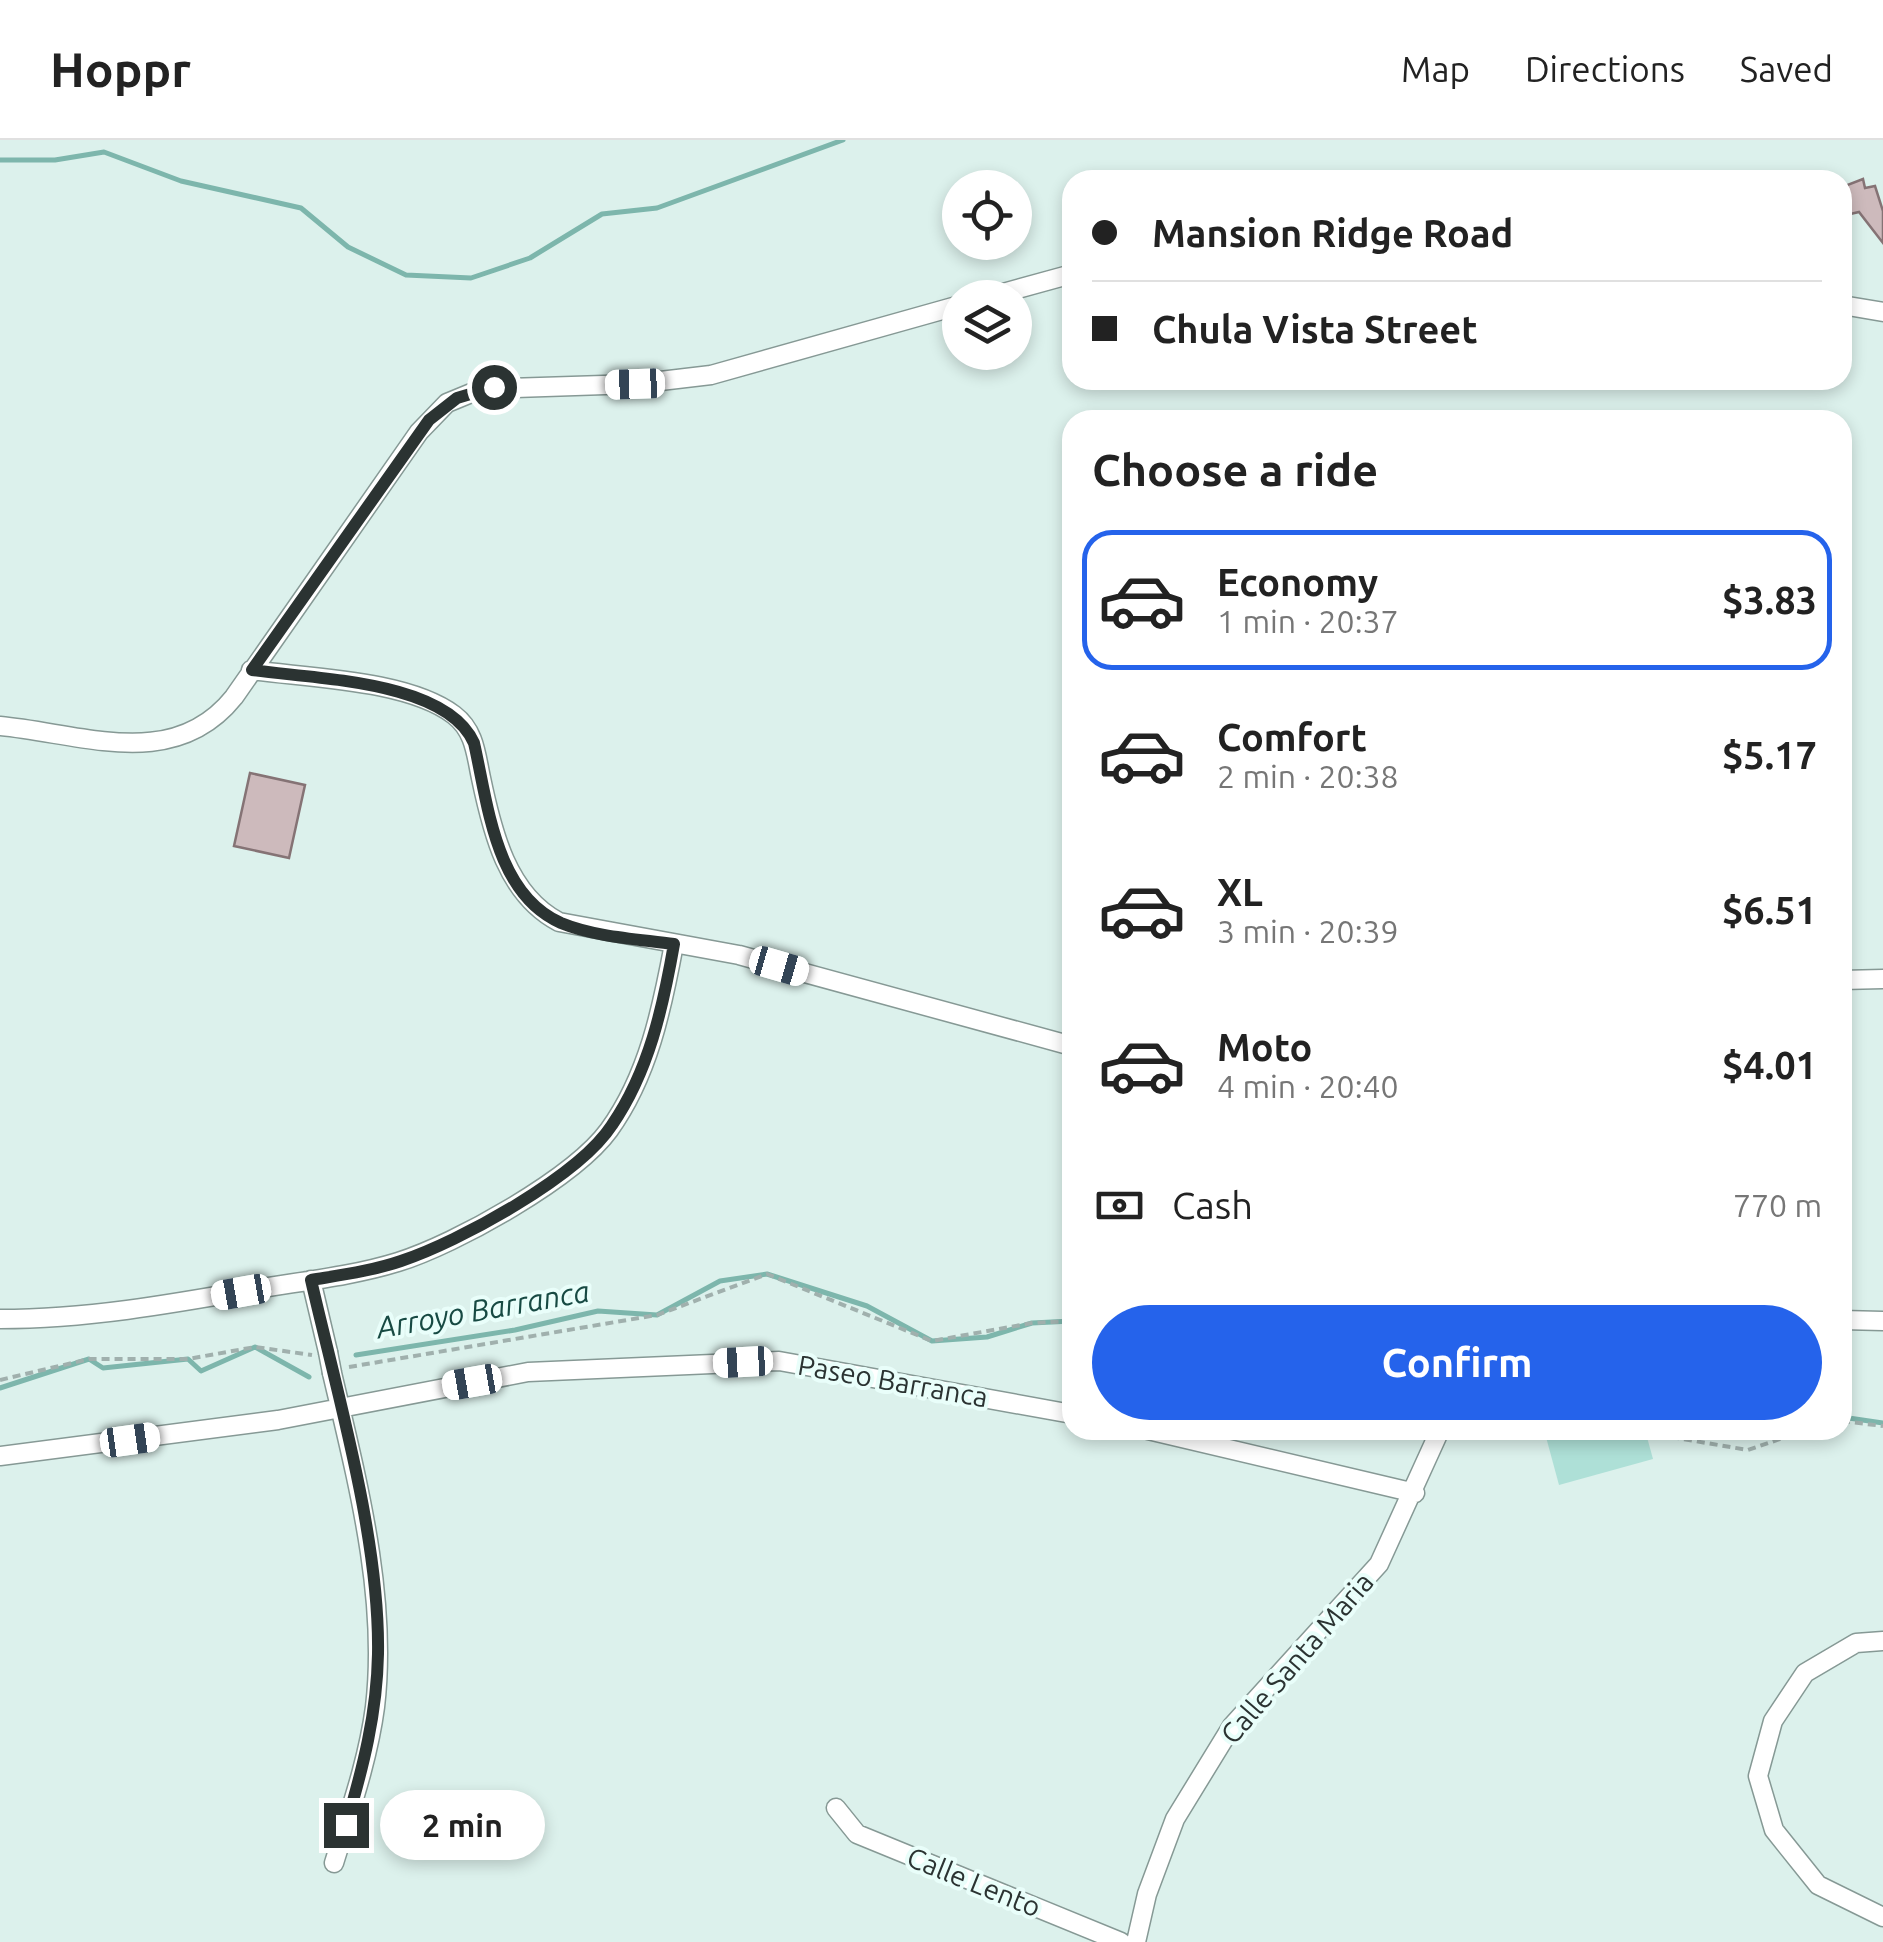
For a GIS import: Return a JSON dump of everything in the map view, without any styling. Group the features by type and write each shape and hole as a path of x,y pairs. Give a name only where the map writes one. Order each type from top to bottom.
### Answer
{"street":[{"path":"1032,285 1062,277"},
{"path":"1852,307 1883,312"},
{"path":"0,726 135,742 179,740 212,722 419,432 457,398 494,387 635,384 725,372 942,310"},
{"path":"252,670 376,688 449,712 466,728 474,743 502,851 531,903 571,926 755,958 1062,1043"},
{"path":"0,1319 59,1319 130,1311 311,1280 415,1256 526,1196 590,1152 619,1114 644,1064 674,944"},
{"path":"1852,980 1883,979"},
{"path":"311,1280 323,1354 337,1370 340,1407 372,1582 378,1653 368,1746 334,1862"},
{"path":"1852,1320 1883,1321"},
{"name":"Paseo Barranca","path":"0,1456 278,1420 528,1372 779,1361 1062,1412"},
{"path":"1190,1440 1415,1493"},
{"name":"Calle Santa Maria","path":"1136,1942 1147,1894 1176,1818 1232,1726 1379,1564 1415,1493 1436,1440"},
{"path":"1883,1641 1856,1643 1804,1673 1773,1721 1758,1776 1774,1830 1818,1886 1883,1917"},
{"name":"Calle Lento","path":"836,1808 857,1834 1121,1942"}],"path":[{"path":"337,1370 657,1315 767,1274 932,1341 1062,1322"},
{"path":"0,1380 89,1359 188,1359 255,1346 323,1354"},
{"path":"1852,1423 1883,1426"},
{"path":"1689,1440 1748,1450 1777,1440"}],"shaded area":[{"path":"1547,1440 1648,1440 1653,1459 1559,1485"}],"building":[{"path":"1863,179 1865,188 1875,186 1883,211 1883,243 1859,212 1852,214 1852,183"},
{"path":"250,773 305,785 289,858 234,846"}],"waterway":[{"path":"0,160 55,160 104,152 181,181 301,208 348,247 406,275 471,278 530,258 602,214 657,208 843,140"},
{"name":"Arroyo Barranca","path":"356,1355 515,1330 598,1311 657,1315 720,1281 767,1274 867,1306 932,1341 987,1337 1032,1323 1062,1322"},
{"path":"0,1388 89,1359 103,1368 188,1359 201,1371 255,1347 309,1377"},
{"name":"Arroyo Barranca","path":"1852,1418 1883,1423"}],"route":[{"path":"346,1825 368,1746 374,1708 377,1618 355,1476 311,1280 415,1256 526,1196 590,1152 619,1114 644,1064 674,944 571,926 549,917 531,903 502,851 474,743 456,716 412,696 252,670 429,420 457,398 494,387"}]}
